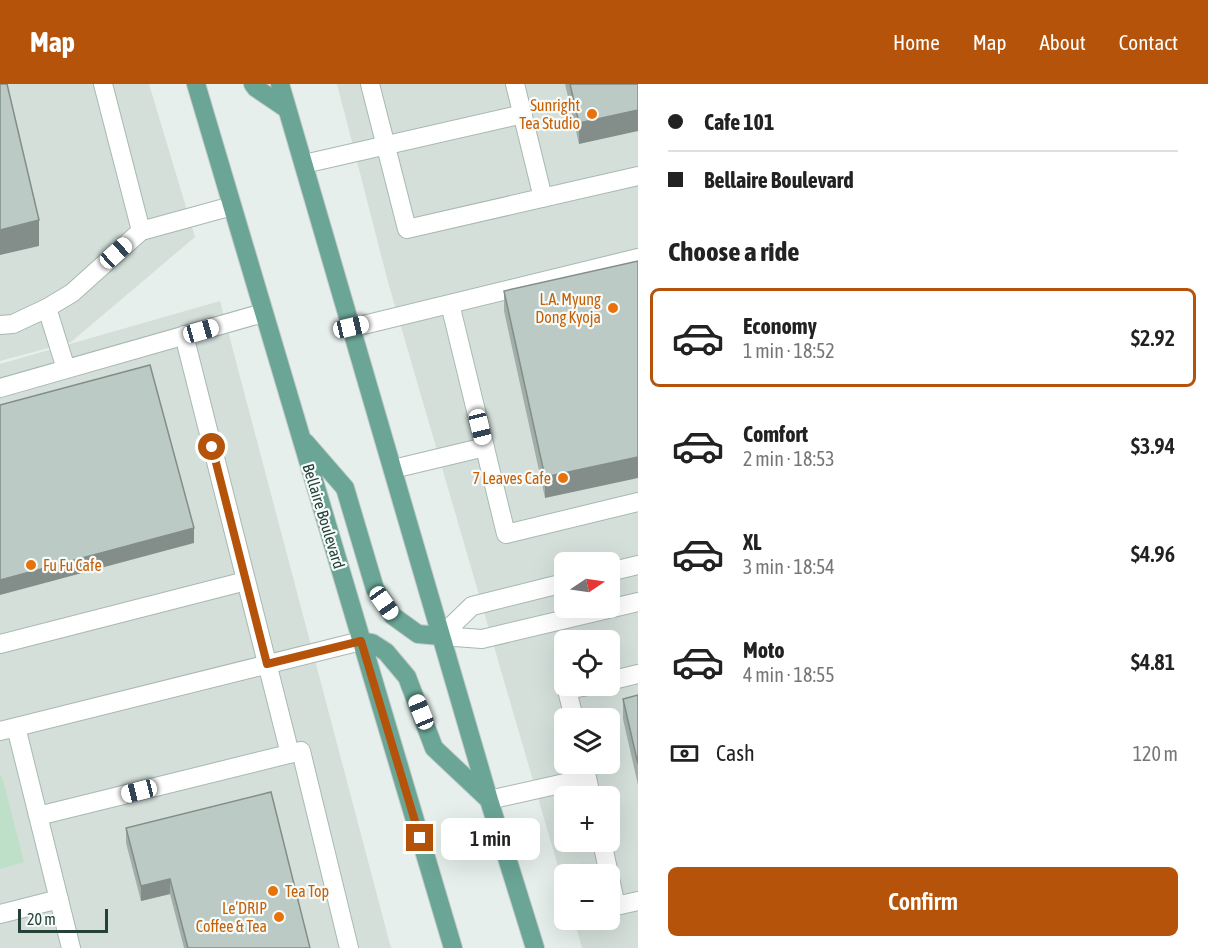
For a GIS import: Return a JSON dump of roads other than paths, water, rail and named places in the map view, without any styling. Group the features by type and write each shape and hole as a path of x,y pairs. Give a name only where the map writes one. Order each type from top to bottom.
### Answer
{"main road":[{"name":"Bellaire Boulevard","path":"196,84 453,948"},
{"path":"253,84 287,109"},
{"path":"280,84 489,800 535,948"},
{"path":"300,436 345,488 375,589 393,616 418,634 441,636"},
{"path":"361,641 372,643 386,652 407,677 434,748 489,800"}],"lane":[{"path":"103,84 141,231"},
{"path":"370,84 406,229 638,176"},
{"path":"515,84 543,198"},
{"path":"304,164 523,114"},
{"path":"0,325 13,324 72,293 141,231 232,206"},
{"path":"351,327 638,258"},
{"path":"450,304 506,534 638,502"},
{"path":"47,308 66,369"},
{"path":"0,388 263,313"},
{"path":"184,335 290,753"},
{"path":"393,469 485,447"},
{"path":"620,569 638,565"},
{"path":"0,644 246,581"},
{"path":"441,636 472,606 554,586"},
{"path":"441,636 482,639 638,602"},
{"path":"71,948 38,816 8,729 361,641"},
{"path":"620,678 638,674"},
{"path":"38,816 301,750 350,948"},
{"path":"489,800 575,774"},
{"path":"604,852 616,906 638,901"},
{"path":"0,914 59,899"}],"place":[{"name":"Sunright Tea Studio","path":"592,114"},
{"name":"L.A. Myung Dong Kyoja","path":"613,308"},
{"name":"7 Leaves Cafe","path":"563,478"},
{"name":"Fu Fu Cafe","path":"31,565"},
{"name":"Tea Top","path":"273,891"},
{"name":"Le’DRIP Coffee & Tea","path":"279,917"}]}
